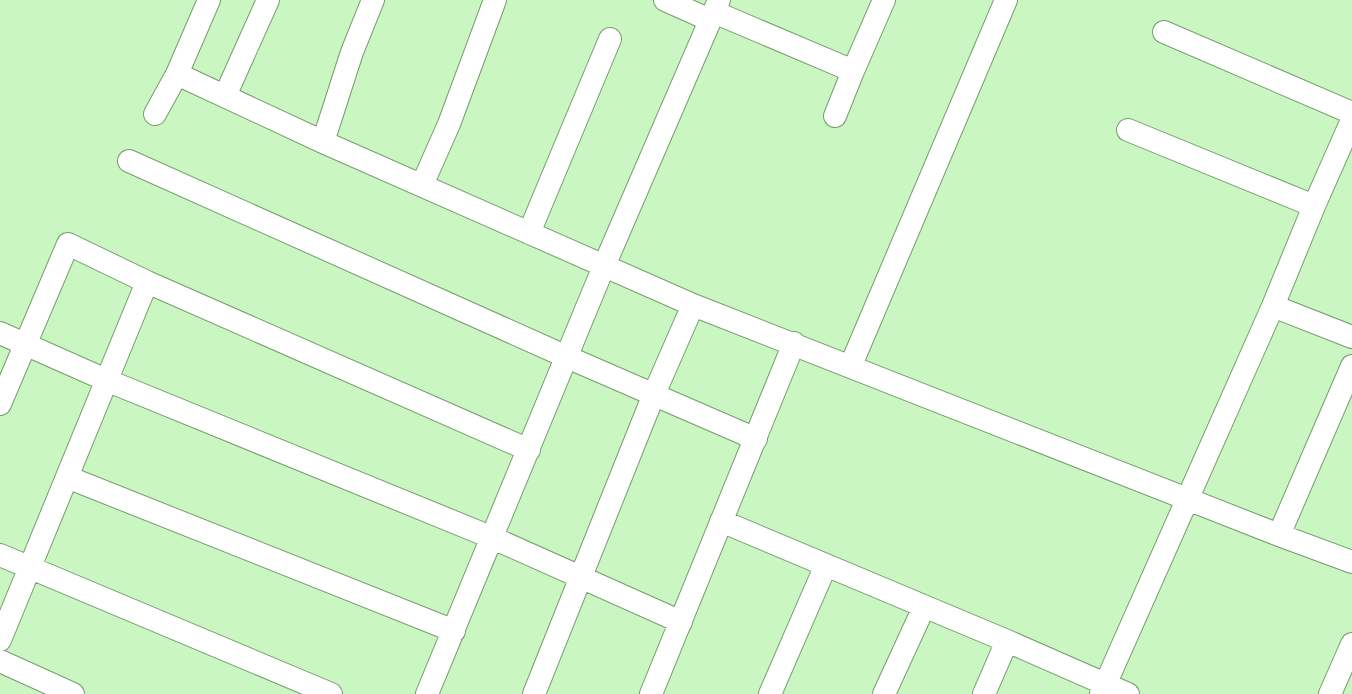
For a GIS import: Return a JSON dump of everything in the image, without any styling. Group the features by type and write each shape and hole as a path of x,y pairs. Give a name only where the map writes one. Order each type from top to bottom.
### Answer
{"street":[{"path":"155,114 177,74 209,0"},
{"path":"225,96 268,0"},
{"path":"323,142 352,52 373,0"},
{"path":"422,185 449,124 496,0"},
{"path":"666,0 714,11 853,71"},
{"path":"835,116 884,0"},
{"path":"851,365 1006,0"},
{"path":"426,694 493,538 604,266 714,11"},
{"path":"1164,32 1352,114"},
{"path":"528,233 610,39"},
{"path":"177,74 323,142 693,305 851,365 1278,535 1352,562"},
{"path":"1103,689 1189,500 1274,306 1314,206 1352,120"},
{"path":"1128,130 1314,206"},
{"path":"129,161 567,357 756,439"},
{"path":"0,404 68,244 147,282 528,450"},
{"path":"0,640 147,282"},
{"path":"534,694 654,394 693,305"},
{"path":"1274,306 1352,337"},
{"path":"0,333 106,380 493,538 581,579 681,622"},
{"path":"651,694 794,343"},
{"path":"1278,535 1352,366"},
{"path":"66,477 454,631"},
{"path":"721,520 1007,641 1103,689 1128,694"},
{"path":"0,555 331,694"},
{"path":"770,694 826,565"},
{"path":"884,694 924,607"},
{"path":"984,694 1007,641"},
{"path":"1330,694 1352,644"},
{"path":"0,661 73,694"}]}
